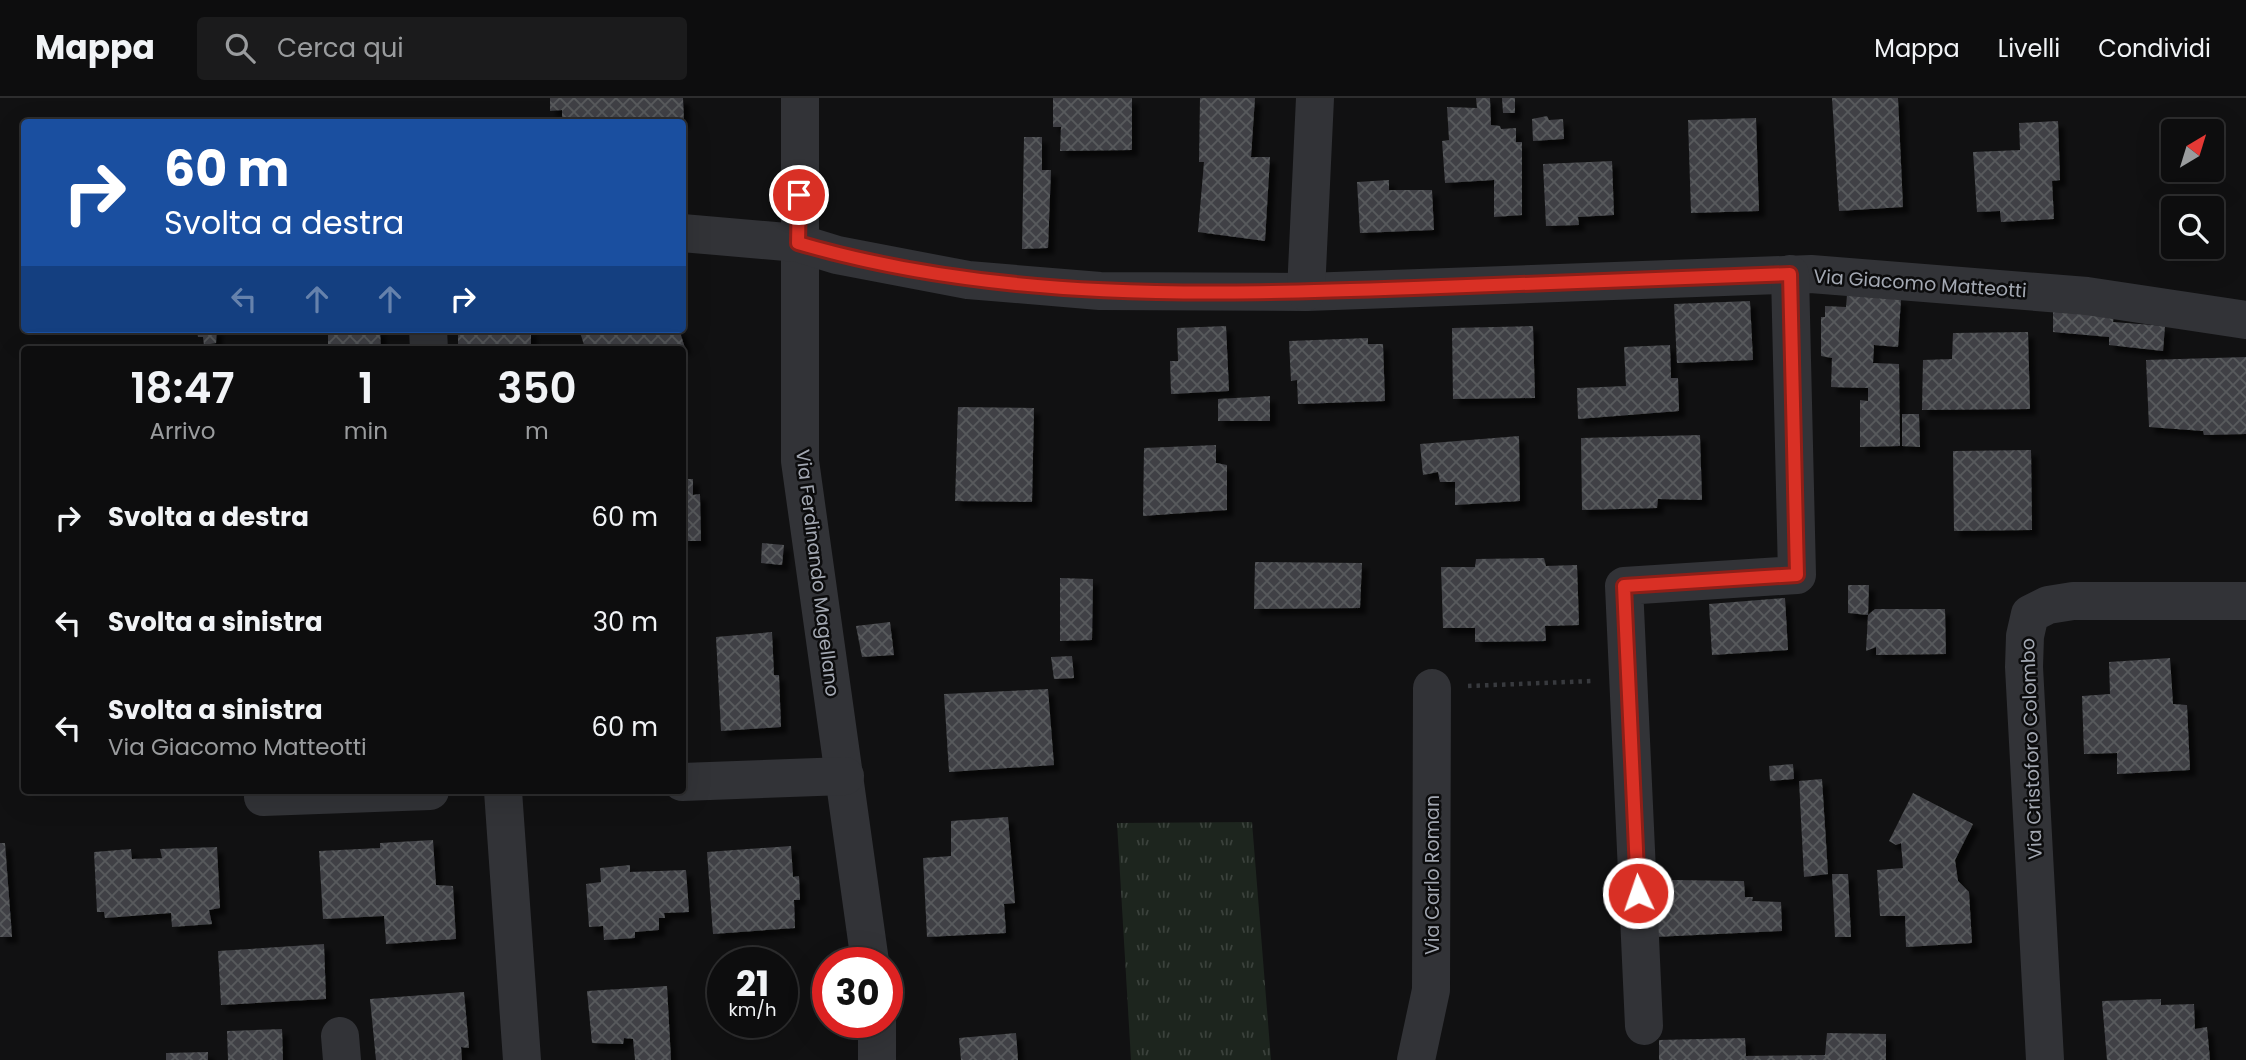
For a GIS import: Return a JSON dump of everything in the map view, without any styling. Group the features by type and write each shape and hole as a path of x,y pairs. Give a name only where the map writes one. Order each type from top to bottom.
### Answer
{"street":[{"path":"798,243 800,98"},
{"path":"1306,292 1315,98"},
{"name":"Via Giacomo Matteotti","path":"686,233 798,243 837,255 968,280 1100,291 1306,292 1790,274 2087,296 2246,320"},
{"name":"Via Ferdinando Magellano","path":"798,243 800,461 868,947"},
{"path":"1644,1026 1624,586 1797,575 1790,274"},
{"name":"Via Cristoforo Colombo","path":"2045,1060 2024,667 2025,636 2030,614 2049,605 2073,601 2246,601"},
{"name":"Via Carlo Roman","path":"1416,1060 1432,989 1432,688"},
{"path":"686,782 845,776"},
{"path":"262,797 346,794"},
{"path":"503,794 522,1060"},
{"path":"877,1038 877,1060"}],"path":[{"path":"1432,688 1628,680"}],"green space":[{"path":"1252,822 1271,1060 1131,1060 1117,823"}],"building":[{"path":"550,98 683,98 684,119 562,119 562,110 550,111"},
{"path":"1053,98 1132,98 1132,150 1060,151 1061,127 1053,127"},
{"path":"1200,98 1255,98 1251,157 1270,157 1265,241 1198,232 1204,162 1199,162"},
{"path":"1476,98 1490,98 1491,125 1500,126 1501,129 1516,128 1516,142 1522,142 1522,215 1494,217 1494,180 1445,183 1442,141 1449,140 1447,107 1477,108"},
{"path":"1502,98 1515,98 1515,113 1503,113"},
{"path":"1832,98 1898,98 1903,207 1839,211"},
{"path":"1547,116 1549,120 1563,119 1564,139 1533,141 1532,119"},
{"path":"1756,118 1759,211 1691,213 1688,120"},
{"path":"2058,121 2060,180 2052,181 2054,219 2001,222 2000,211 1977,212 1973,152 2020,150 2019,123"},
{"path":"1024,137 1042,137 1042,170 1051,170 1048,248 1022,249"},
{"path":"1612,161 1614,215 1578,217 1579,225 1546,226 1543,164"},
{"path":"1389,180 1389,190 1432,190 1434,230 1360,233 1357,182"},
{"path":"1847,295 1901,299 1898,347 1874,345 1873,363 1899,364 1900,446 1860,447 1860,400 1868,401 1868,388 1831,387 1832,358 1821,356 1821,317 1825,317 1825,306 1846,307"},
{"path":"1750,301 1753,360 1677,363 1674,304"},
{"path":"2053,311 2114,315 2113,322 2165,326 2163,351 2109,345 2109,337 2053,332"},
{"path":"1226,326 1229,391 1171,394 1170,361 1178,361 1177,328"},
{"path":"1533,326 1535,398 1453,399 1452,328"},
{"path":"2028,332 2030,409 1922,410 1923,360 1952,359 1953,333"},
{"path":"198,333 217,333 216,343 204,345 203,337 198,337"},
{"path":"328,333 380,333 381,346 328,346"},
{"path":"458,333 531,333 531,346 458,346"},
{"path":"580,333 680,333 684,346 583,346"},
{"path":"1368,338 1368,344 1383,344 1385,401 1298,404 1297,380 1291,381 1289,341"},
{"path":"1670,345 1671,378 1678,378 1679,411 1578,419 1577,388 1626,386 1624,347"},
{"path":"2246,357 2246,434 2204,435 2203,431 2149,427 2146,360"},
{"path":"1270,396 1270,421 1218,421 1218,399"},
{"path":"958,407 1034,408 1032,502 955,501"},
{"path":"1902,414 1919,414 1920,447 1902,446"},
{"path":"1700,435 1702,500 1658,499 1657,508 1582,510 1581,438"},
{"path":"1519,436 1520,501 1455,505 1455,482 1440,482 1438,472 1423,475 1420,444"},
{"path":"1216,445 1216,463 1227,465 1227,510 1143,516 1144,448"},
{"path":"2031,450 2032,530 1954,531 1953,451"},
{"path":"686,479 693,479 693,495 700,494 701,541 686,541"},
{"path":"762,543 784,545 782,565 761,563"},
{"path":"1544,558 1546,566 1577,565 1579,625 1545,626 1546,641 1475,642 1475,628 1443,628 1441,567 1475,567 1476,559"},
{"path":"1255,562 1362,563 1360,608 1254,609"},
{"path":"1060,578 1093,579 1092,640 1060,641"},
{"path":"1848,585 1869,585 1868,615 1848,613"},
{"path":"1785,598 1788,650 1712,655 1709,604"},
{"path":"1875,609 1945,609 1946,654 1876,655 1876,647 1866,651 1868,615"},
{"path":"890,622 894,655 862,657 856,626"},
{"path":"772,632 774,675 779,675 781,727 721,731 716,637"},
{"path":"1072,656 1074,678 1054,679 1051,657"},
{"path":"2170,658 2173,704 2187,705 2190,770 2117,774 2117,753 2084,754 2082,696 2110,694 2109,662"},
{"path":"1048,689 1054,765 949,772 944,694"},
{"path":"1793,764 1794,779 1770,781 1769,766"},
{"path":"1822,779 1828,874 1804,877 1799,781"},
{"path":"1913,793 1973,824 1955,860 1958,881 1969,892 1972,943 1906,947 1905,916 1880,916 1877,870 1903,868 1901,843 1896,845 1889,841"},
{"path":"1008,817 1015,903 1004,904 1006,933 927,937 923,858 951,856 951,821"},
{"path":"433,840 436,885 453,886 456,939 386,944 384,916 323,919 319,851 380,848 380,843"},
{"path":"0,843 5,843 12,937 0,937"},
{"path":"791,846 793,877 799,876 800,900 794,900 795,928 713,934 707,852"},
{"path":"217,847 220,908 209,910 212,924 172,927 171,913 105,918 104,912 97,912 94,852 131,849 132,859 162,858 160,849"},
{"path":"630,865 630,872 686,870 689,912 664,913 665,918 659,918 659,930 635,932 635,938 604,940 603,926 589,927 586,884 601,882 600,868"},
{"path":"1832,874 1848,874 1851,937 1835,937"},
{"path":"1672,880 1744,881 1745,897 1753,897 1752,901 1781,902 1782,931 1654,937 1654,895 1671,896"},
{"path":"324,944 326,999 221,1005 218,951"},
{"path":"667,986 671,1060 635,1060 633,1039 624,1038 623,1044 592,1043 587,991"},
{"path":"464,992 469,1048 461,1047 462,1060 376,1060 370,999"},
{"path":"2161,999 2161,1005 2194,1004 2195,1029 2207,1027 2210,1060 2107,1060 2102,1001"},
{"path":"282,1029 283,1060 228,1060 227,1031"},
{"path":"1016,1033 1018,1060 961,1060 959,1038"},
{"path":"1827,1033 1886,1034 1886,1060 1659,1060 1659,1040 1745,1038 1746,1056 1825,1055"},
{"path":"208,1052 208,1060 166,1060 166,1053"}],"route":[{"path":"799,195 798,243 837,255 968,280 1100,291 1306,292 1790,274 1797,575 1624,586 1638,893"}]}
